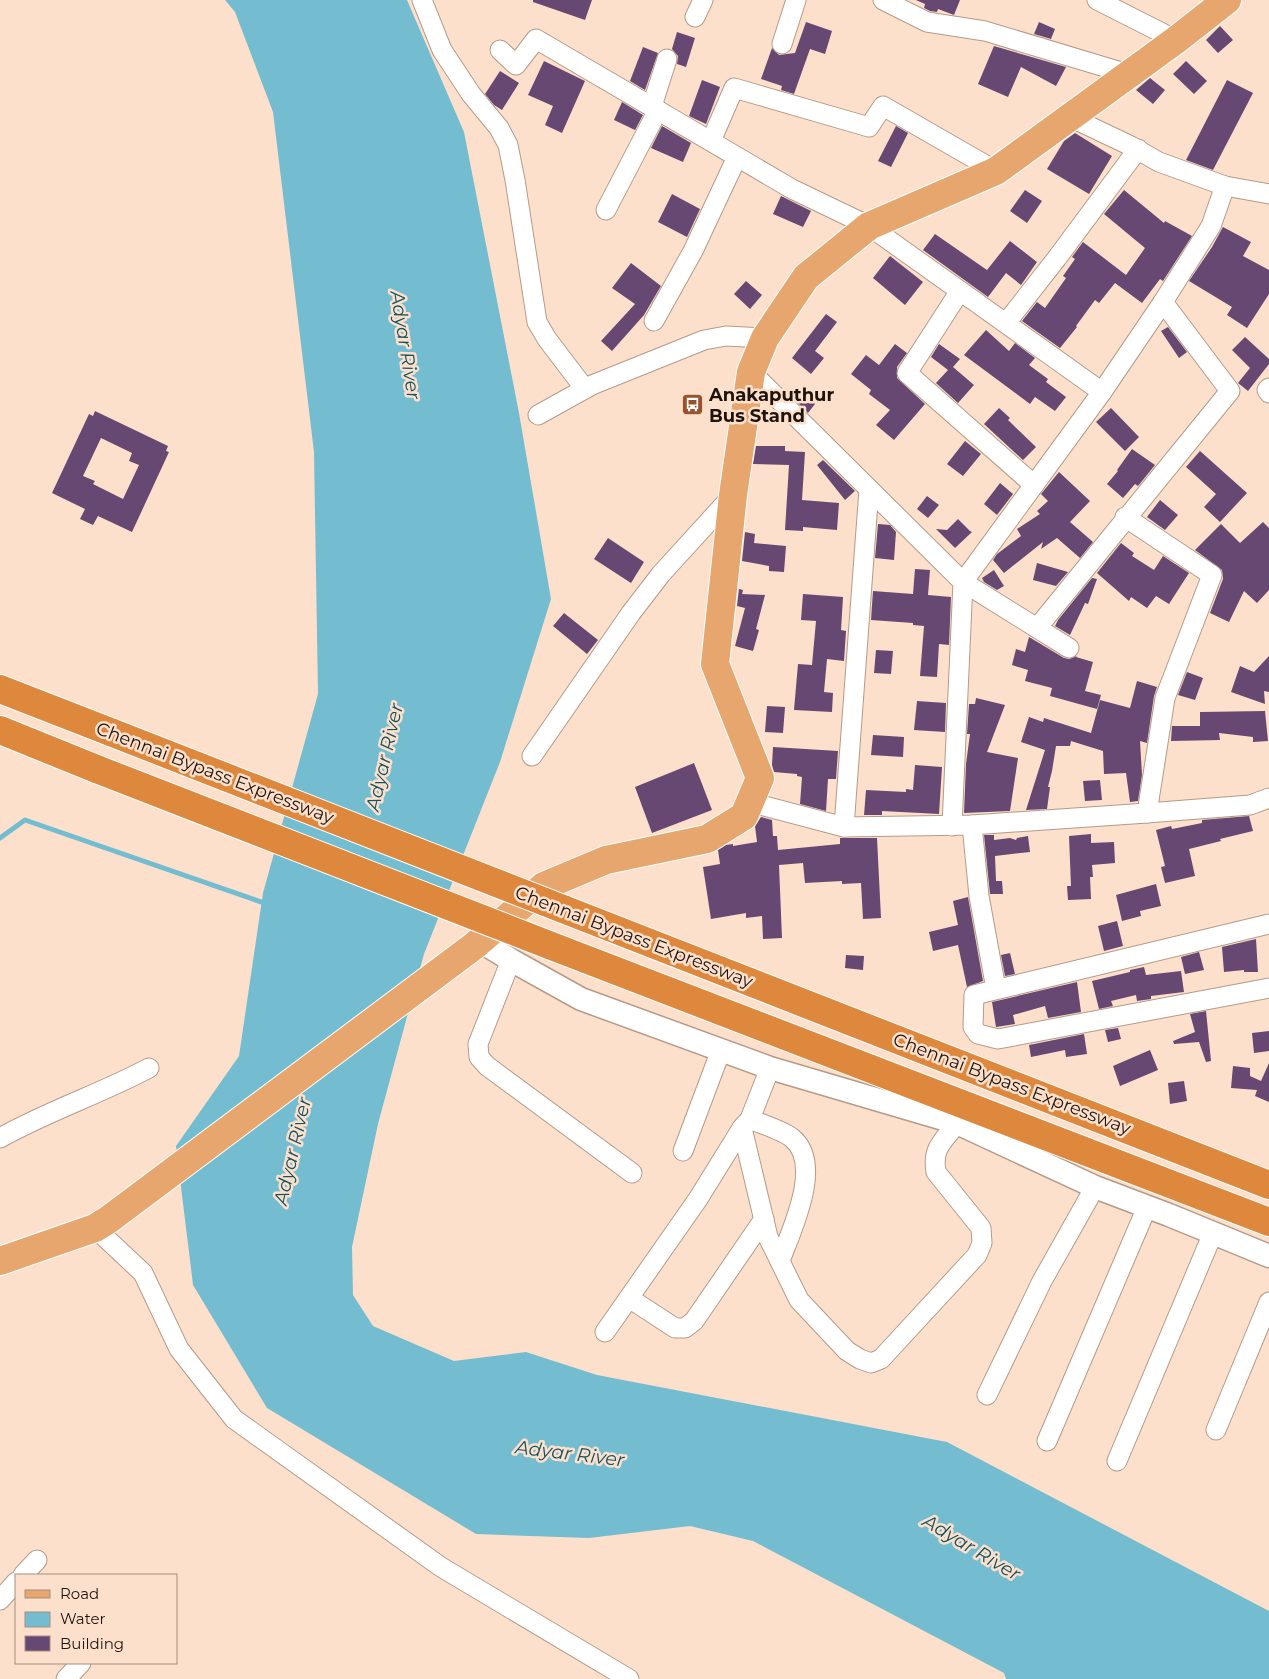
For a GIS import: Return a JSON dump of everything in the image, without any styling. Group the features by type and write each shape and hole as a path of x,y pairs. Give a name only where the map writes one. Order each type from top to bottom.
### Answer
{"highway":[{"name":"Chennai Bypass Expressway","path":"0,689 1269,1185"},
{"name":"Chennai Bypass Expressway","path":"0,730 549,945 1269,1222"}],"main road":[{"path":"0,1261 101,1224 477,944 544,886 606,860 707,838 744,816 760,778 715,664 733,495 751,372 765,338 806,277 869,226 996,171 1176,40 1227,0"}],"street":[{"path":"422,0 442,50 471,94 499,128 508,146 537,322 546,339 585,388"},
{"path":"695,17 703,0"},
{"path":"782,44 796,0"},
{"path":"883,0 927,22 985,31 1128,74"},
{"path":"1097,0 1176,40"},
{"path":"500,50 516,65 536,39 792,189 869,226 1102,392"},
{"path":"606,210 655,108 667,59"},
{"path":"711,141 734,88 869,126 882,106 996,171"},
{"path":"1070,117 1159,162 1225,186 1269,194"},
{"path":"1006,323 1138,150"},
{"path":"654,321 692,251 737,157"},
{"path":"952,826 963,582 1102,392 1163,302 1211,226 1225,186"},
{"path":"960,291 907,373 1034,485"},
{"path":"1037,628 1125,517 1230,390 1163,302"},
{"path":"538,414 585,388 704,340 726,336 765,338"},
{"path":"751,372 963,582 1069,648"},
{"path":"1269,388 1267,390 1269,393"},
{"path":"844,827 869,489"},
{"path":"532,756 631,613 661,574 733,495"},
{"path":"1125,517 1212,575 1165,698 1147,813"},
{"path":"749,802 844,827 972,825 1250,804 1269,798"},
{"path":"972,825 979,896 996,989"},
{"path":"1269,924 974,995 973,1027 978,1034 998,1039 1269,988"},
{"path":"477,944 581,999 770,1068 957,1123 1095,1187 1269,1256"},
{"path":"510,960 478,1044 479,1057 487,1066 632,1173"},
{"path":"683,1151 721,1050"},
{"path":"0,1138 17,1128 74,1102 113,1087 149,1068"},
{"path":"605,1332 698,1199 746,1124 770,1068"},
{"path":"746,1124 768,1237 799,1300 847,1351 871,1363 881,1359 976,1255 982,1243 981,1228 936,1172 934,1161 936,1151 957,1123"},
{"path":"746,1124 791,1138 800,1147 804,1157 805,1182 802,1201 780,1260"},
{"path":"987,1395 1042,1281 1095,1187"},
{"path":"1046,1441 1147,1207"},
{"path":"629,1298 675,1328 685,1328 694,1321 764,1219"},
{"path":"101,1224 143,1273 179,1349 234,1419 441,1567 629,1679"},
{"path":"1117,1461 1213,1233"},
{"path":"1216,1430 1269,1302"},
{"path":"24,1574 37,1560"},
{"path":"0,1600 15,1583"},
{"path":"66,1679 80,1664"}],"water":[{"name":"Adyar River","path":"225,0 407,0 464,132 519,413 551,599 500,762 424,954 378,1124 352,1247 353,1295 373,1326 454,1361 526,1352 597,1375 947,1442 1269,1611 1269,1679 1006,1679 1004,1673 753,1541 690,1526 589,1538 476,1534 267,1408 193,1285 176,1146 239,1056 263,893 318,694 314,452 273,112 235,12"}],"building":[{"path":"533,0 592,0 585,20 533,2"},
{"path":"916,0 960,0 954,15 938,9 937,12 930,11 924,8 925,4"},
{"path":"806,22 832,31 825,54 810,49 794,94 781,90 782,86 761,79 772,48 779,55 795,53"},
{"path":"1039,22 1055,29 1051,39 1034,34"},
{"path":"1220,26 1233,40 1218,53 1206,40"},
{"path":"677,32 695,38 686,67 677,64 678,56 672,49"},
{"path":"994,46 1066,67 1056,86 1021,67 1008,97 978,84"},
{"path":"643,47 658,53 645,90 630,81"},
{"path":"544,61 585,81 562,133 545,125 553,106 528,95"},
{"path":"1186,61 1207,81 1194,94 1173,74"},
{"path":"500,71 519,83 502,110 494,105 485,94"},
{"path":"1150,78 1165,90 1153,104 1136,90"},
{"path":"702,80 720,87 706,124 689,116"},
{"path":"1227,80 1253,93 1213,170 1186,160"},
{"path":"622,102 643,115 635,130 614,120"},
{"path":"662,126 691,143 683,162 651,148"},
{"path":"896,126 908,133 891,167 878,161"},
{"path":"1075,133 1112,156 1089,194 1047,169 1064,141"},
{"path":"1025,190 1042,201 1027,223 1010,211"},
{"path":"1124,190 1164,223 1165,221 1192,236 1163,281 1160,279 1142,303 1115,283 1099,303 1095,300 1060,348 1022,321 1037,302 1045,308 1066,278 1063,276 1075,259 1072,257 1083,242 1126,275 1145,248 1104,214"},
{"path":"672,194 700,209 687,237 658,222"},
{"path":"781,196 811,211 803,227 773,214"},
{"path":"1223,227 1251,242 1243,256 1269,270 1269,294 1247,328 1227,315 1232,307 1189,281"},
{"path":"935,234 987,270 1010,241 1037,262 1021,285 1006,273 988,297 923,250"},
{"path":"890,256 923,282 905,305 873,278"},
{"path":"631,263 661,286 644,315 612,351 601,341 635,304 612,288"},
{"path":"746,281 762,295 750,309 734,294"},
{"path":"826,314 837,322 815,351 824,358 811,374 792,358"},
{"path":"1168,327 1187,352 1179,358 1161,331"},
{"path":"986,330 1009,351 1015,343 1035,358 1029,365 1048,379 1046,382 1066,397 1055,411 1035,397 1030,404 964,355"},
{"path":"1245,337 1269,359 1269,364 1248,391 1238,383 1250,368 1232,350"},
{"path":"895,344 907,353 897,367 897,378 925,404 894,440 876,425 890,410 869,394 871,390 851,374 866,355 879,365"},
{"path":"939,344 960,359 953,367 974,385 958,403 936,383 948,370 931,357"},
{"path":"803,394 815,404 808,413 796,401"},
{"path":"999,408 1010,418 1008,420 1036,447 1023,460 984,424"},
{"path":"1111,408 1139,437 1125,451 1096,422"},
{"path":"95,411 168,446 166,451 169,452 132,532 98,516 93,525 80,519 85,509 52,493 89,414 93,416","holes":["101,438 132,453 129,461 139,465 123,499 93,484 95,481 83,476"]},
{"path":"965,441 981,454 963,476 947,464"},
{"path":"756,446 785,446 785,451 805,452 802,500 839,503 837,530 803,527 803,531 785,530 789,465 753,464"},
{"path":"1132,449 1155,465 1138,486 1135,484 1123,498 1107,484"},
{"path":"1200,451 1247,493 1220,522 1204,507 1216,494 1186,467"},
{"path":"823,460 855,491 845,500 817,465"},
{"path":"1059,472 1090,501 1070,522 1093,542 1080,558 1057,538 1041,549 1043,542 1004,573 993,560 997,554 1021,536 1017,529 1040,514 1037,511 1048,501 1041,494"},
{"path":"1000,483 1013,494 997,515 984,504"},
{"path":"927,496 939,505 928,518 917,509"},
{"path":"1160,500 1178,515 1165,530 1147,517"},
{"path":"958,519 972,532 955,548 936,529 947,530"},
{"path":"1263,522 1269,528 1269,590 1257,603 1244,591 1229,622 1210,613 1223,579 1222,570 1195,550 1221,524 1240,543"},
{"path":"878,524 890,525 896,532 894,560 875,558"},
{"path":"745,532 755,534 754,543 786,546 784,572 769,571 769,566 742,561"},
{"path":"608,538 644,562 631,583 594,559"},
{"path":"1121,543 1134,553 1132,556 1154,570 1163,556 1189,573 1169,604 1156,596 1147,608 1131,597 1129,601 1097,573"},
{"path":"1037,563 1068,572 1056,586 1033,580"},
{"path":"915,569 930,570 928,595 951,597 949,645 939,644 937,677 920,676 924,626 913,625 913,623 871,620 873,591 913,594"},
{"path":"994,570 1004,586 997,590 984,582 982,578"},
{"path":"1092,578 1097,579 1088,604 1085,603 1070,635 1055,626"},
{"path":"739,589 743,590 742,594 765,595 756,629 759,630 753,651 735,646 745,608 737,606"},
{"path":"803,594 843,597 841,630 846,631 844,661 827,659 824,692 833,693 832,712 794,710 798,664 812,665 816,621 801,620"},
{"path":"564,613 598,640 587,654 553,626"},
{"path":"1029,637 1064,658 1069,659 1077,656 1093,662 1085,691 1101,695 1097,709 1050,696 1052,688 1025,681 1028,670 1012,665 1016,649 1025,652"},
{"path":"876,650 893,651 891,674 874,673"},
{"path":"1269,656 1269,692 1264,691 1265,704 1231,692 1240,666 1254,672"},
{"path":"1187,672 1203,678 1195,700 1178,695"},
{"path":"1137,681 1157,687 1147,743 1140,741 1142,775 1138,801 1130,802 1126,773 1104,774 1103,751 1071,741 1070,746 1056,746 1048,787 1050,787 1047,809 1026,810 1045,750 1021,742 1029,717 1043,722 1044,718 1091,733 1100,700 1130,708"},
{"path":"976,698 1005,705 987,752 1018,758 1010,811 964,813 966,764 970,734 967,734 969,704 975,704"},
{"path":"917,701 946,703 945,732 914,730"},
{"path":"767,706 785,707 783,733 765,732"},
{"path":"1265,711 1268,741 1253,742 1253,737 1219,733 1220,740 1171,741 1172,726 1200,726 1200,712"},
{"path":"873,735 904,737 903,757 871,755"},
{"path":"773,747 838,751 836,779 828,779 826,811 800,804 802,777 797,776 797,774 774,772 772,765"},
{"path":"694,763 712,810 652,833 635,787"},
{"path":"915,765 942,767 939,814 882,811 882,815 864,815 866,790 906,792 906,789 913,790"},
{"path":"1100,780 1102,800 1085,801 1083,781"},
{"path":"1249,816 1253,831 1189,849 1195,876 1165,883 1161,867 1165,866 1156,830 1171,826 1172,829 1202,823 1202,820"},
{"path":"761,817 772,820 773,836 777,836 778,850 840,844 840,838 877,838 881,918 863,919 861,883 842,884 842,881 805,883 803,863 779,865 782,938 763,939 762,916 746,918 746,913 711,919 703,867 720,864 718,850 726,845 733,844 733,846 757,842 755,826"},
{"path":"1091,834 1091,843 1114,842 1115,863 1092,865 1093,877 1090,877 1091,899 1068,900 1067,886 1071,886 1069,836"},
{"path":"984,835 994,835 994,840 1010,838 1016,840 1017,838 1028,836 1030,852 995,856 996,881 1002,881 1003,894 990,894"},
{"path":"1156,884 1161,906 1140,911 1141,916 1122,921 1116,895"},
{"path":"968,897 983,981 967,987 958,945 933,951 929,932 958,925 953,901"},
{"path":"1117,921 1123,946 1104,951 1098,926"},
{"path":"1256,939 1258,972 1244,972 1244,970 1224,972 1222,947"},
{"path":"1199,952 1204,970 1185,974 1181,957"},
{"path":"1010,953 1015,974 1005,976 1001,955"},
{"path":"846,955 864,956 863,970 845,968"},
{"path":"1144,967 1146,975 1181,971 1184,992 1151,996 1151,999 1137,1001 1136,995 1111,1001 1113,1006 1099,1009 1092,981"},
{"path":"1077,982 1081,1012 1048,1018 1045,1006 1013,1015 1015,1024 996,1027 992,1002"},
{"path":"1206,1011 1211,1061 1206,1062 1199,1042 1174,1044 1173,1041 1195,1032 1190,1014"},
{"path":"1118,1028 1121,1039 1108,1042 1105,1030"},
{"path":"1269,1031 1269,1051 1254,1053 1252,1033"},
{"path":"1084,1034 1087,1054 1066,1057 1065,1050 1031,1057 1029,1045"},
{"path":"1150,1050 1158,1070 1120,1086 1113,1066"},
{"path":"1269,1063 1269,1102 1255,1096 1257,1090 1231,1088 1233,1066 1250,1068 1250,1076 1261,1081"},
{"path":"1184,1081 1187,1101 1170,1104 1168,1083"}],"waterway":[{"path":"0,838 25,820 267,904"}],"place":[{"name":"Anakaputhur Bus Stand","path":"693,405"}]}
